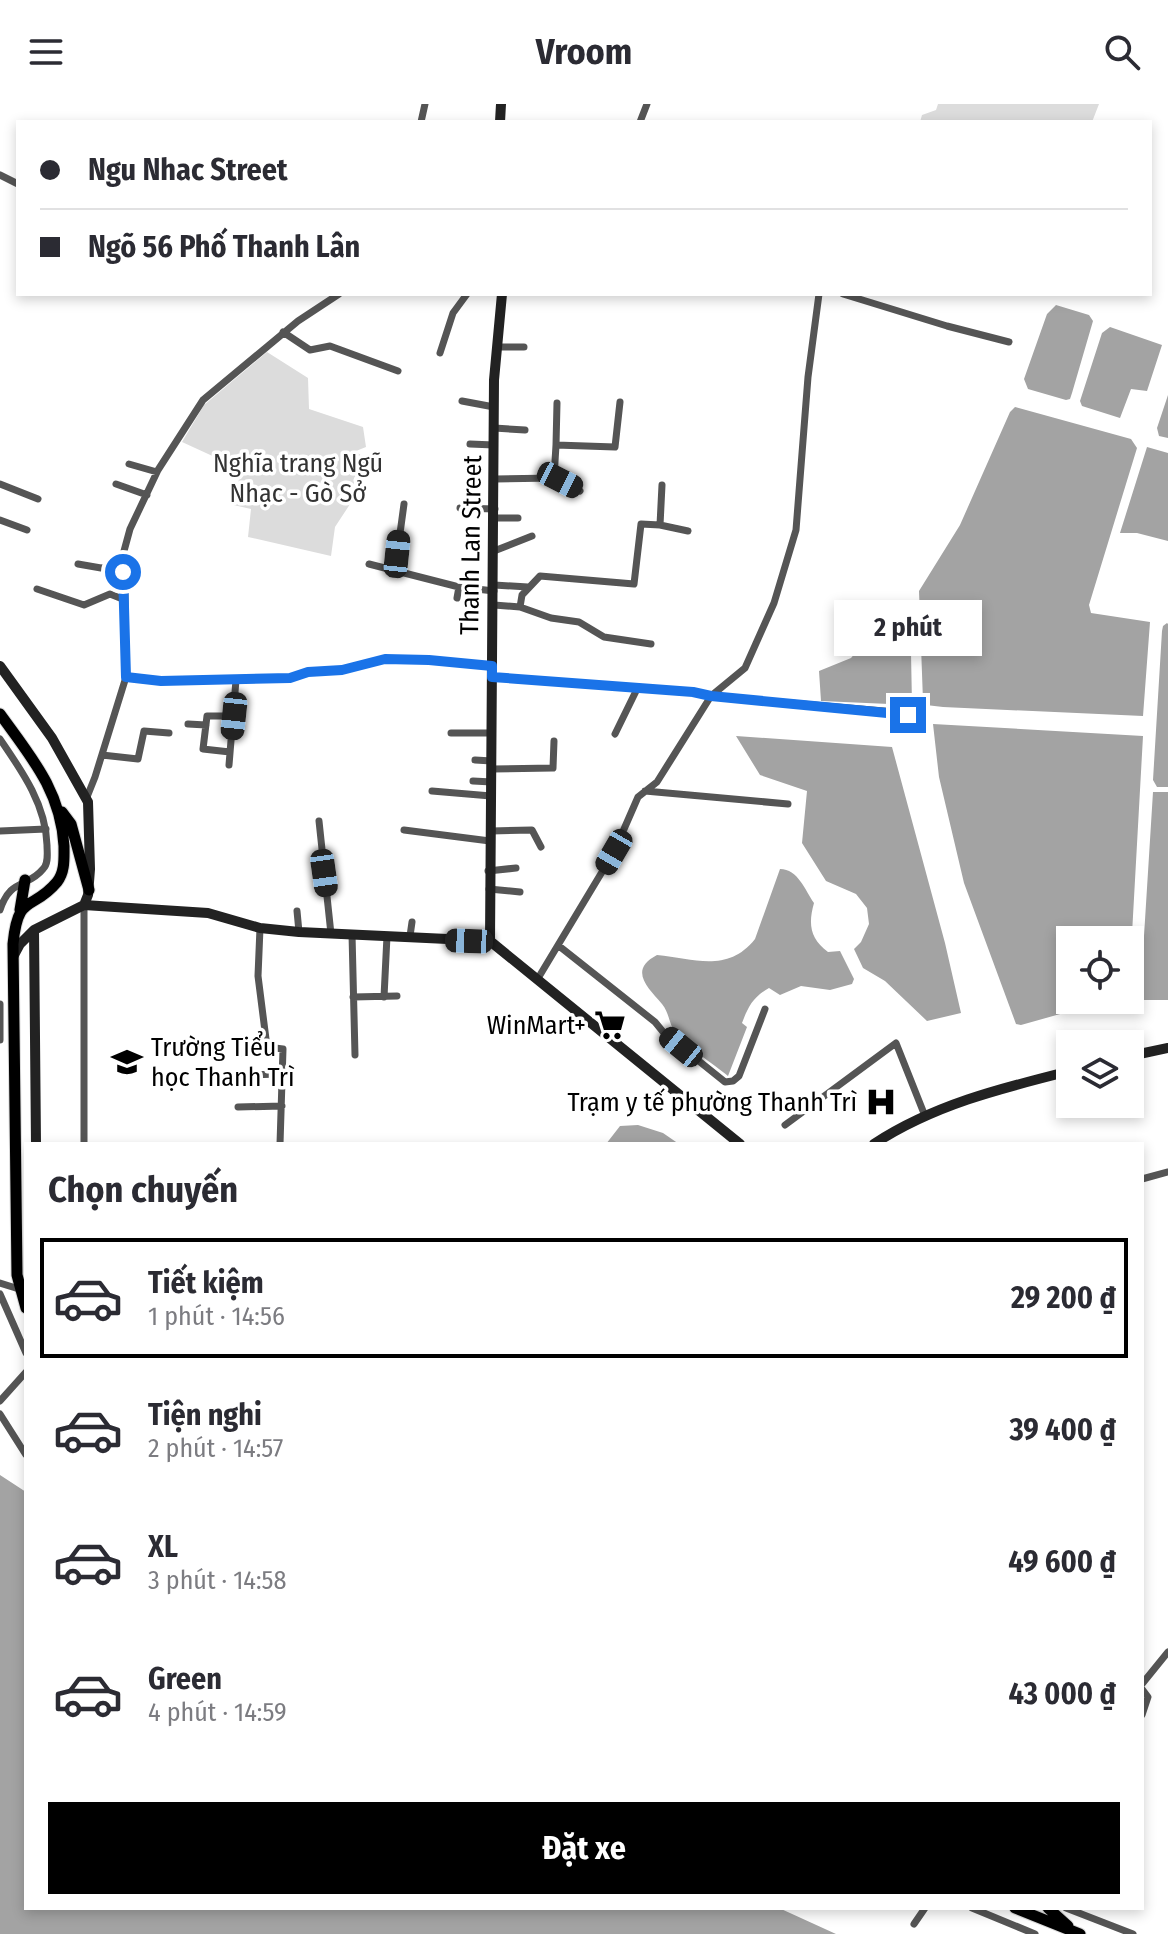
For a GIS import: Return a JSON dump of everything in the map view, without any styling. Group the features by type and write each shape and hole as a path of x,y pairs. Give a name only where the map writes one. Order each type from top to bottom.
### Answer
{"main road":[{"path":"0,714 40,771 60,810 71,824 89,890"},
{"path":"20,911 54,885 63,871 60,810"},
{"path":"24,1303 19,1289 13,957 25,880"},
{"path":"1020,1910 1077,1933"},
{"path":"1050,1910 1077,1933"}],"street":[{"path":"84,1142 84,905 89,890 90,836 87,797 126,677 122,565 130,529 157,472 203,400 283,332 336,296"},
{"path":"440,353 453,313 466,296"},
{"name":"Thanh Lan Street","path":"490,941 488,871 492,782 494,407 502,296"},
{"path":"537,980 614,852 638,797 657,782 711,696 745,668 774,603 796,530 808,377 819,296"},
{"path":"850,296 1009,342"},
{"path":"283,332 310,350 330,346 398,371"},
{"path":"497,347 524,347"},
{"path":"462,401 494,407"},
{"path":"556,445 615,447 620,402"},
{"path":"554,478 557,403"},
{"path":"494,428 525,430"},
{"path":"470,444 494,445"},
{"path":"129,464 157,472"},
{"path":"495,479 554,478 580,491"},
{"path":"0,484 38,499"},
{"path":"116,484 147,495"},
{"path":"660,525 662,485"},
{"path":"395,570 404,504"},
{"path":"460,508 518,518"},
{"path":"0,520 27,530"},
{"path":"520,607 522,595 540,576 634,584 641,524 688,531"},
{"path":"494,551 532,536"},
{"path":"78,564 101,568 122,565"},
{"path":"369,564 459,587 528,587"},
{"path":"457,598 459,587"},
{"path":"37,589 84,605 110,594 125,600"},
{"path":"494,605 520,607 551,618 579,622 604,637 651,644"},
{"path":"126,677 161,681 290,678 385,659 429,660 492,671 711,696 919,714"},
{"path":"0,666 52,738 87,797"},
{"path":"229,765 236,680"},
{"path":"615,734 638,687"},
{"path":"230,752 203,749 207,716 234,716"},
{"path":"188,724 206,725"},
{"path":"102,755 138,759 144,731 169,733"},
{"path":"451,733 491,733"},
{"path":"475,760 492,765 553,768 554,741"},
{"path":"0,907 8,893 46,866 46,829 36,797 1,743"},
{"path":"473,781 492,782"},
{"path":"432,791 491,796"},
{"path":"645,791 788,804"},
{"path":"319,821 331,934"},
{"path":"0,831 46,829"},
{"path":"404,830 490,836 532,830 541,847"},
{"path":"488,871 516,868"},
{"path":"489,889 520,892"},
{"path":"13,957 20,944 34,930 84,905 208,913 260,928 299,932 490,941 738,1142"},
{"path":"297,911 299,932"},
{"path":"410,936 412,922"},
{"path":"241,1053 264,1053 267,1047 258,976 260,928"},
{"path":"34,930 36,1142"},
{"path":"352,934 355,1055"},
{"path":"384,997 387,936"},
{"path":"559,946 725,1082 739,1076 765,1009"},
{"path":"353,997 397,996"},
{"path":"0,1007 0,1040"},
{"path":"785,1125 896,1043 925,1116"},
{"path":"267,1047 283,1049 280,1142"},
{"path":"1144,1053 1168,1048"},
{"path":"238,1075 282,1074"},
{"path":"878,1142 925,1116 977,1096 1056,1075"},
{"path":"238,1107 282,1106"},
{"path":"1144,1178 1168,1172"},
{"path":"0,1283 19,1289"},
{"path":"0,1294 2,1308 24,1349"},
{"path":"0,1401 24,1374"},
{"path":"0,1414 24,1452"},
{"path":"1144,1684 1166,1656"},
{"path":"1144,1690 1148,1697 1144,1709"},
{"path":"914,1924 924,1910"},
{"path":"977,1910 1035,1934"},
{"path":"1071,1910 1133,1934"}],"green space":[{"path":"938,104 1099,104 1093,120 921,120 922,115 936,110"},
{"name":"Nghĩa trang Ngũ Nhạc - Gò Sở","path":"267,352 308,378 309,409 363,427 366,447 356,451 367,461 354,478 354,498 335,527 331,556 248,537 251,509 229,504 243,470 182,442 204,405"}],"shaded area":[{"path":"1056,305 1089,315 1093,321 1070,399 1066,400 1028,389 1024,379 1047,314"},
{"path":"1110,327 1162,345 1147,391 1131,389 1120,418 1082,406 1080,401 1102,333"},
{"path":"1168,395 1168,438 1159,436 1157,428"},
{"path":"1015,407 1131,439 1137,448 1089,605 1091,613 1150,622 1143,716 943,707 926,705 923,701 919,591 960,525 1010,412"},
{"path":"1147,447 1168,453 1168,541 1137,533 1120,533"},
{"path":"900,600 910,600 912,705 821,701 819,671 851,658"},
{"path":"1167,623 1168,787 1157,787 1153,780 1162,631"},
{"path":"933,724 1143,736 1132,926 1056,926 1056,1014 1060,1014 1016,1024 964,883 939,777"},
{"path":"736,736 892,747 961,1013 927,1021 885,981 863,968 854,949 861,942 869,924 867,908 856,894 826,881 802,843 807,791 760,775"},
{"path":"1153,792 1168,792 1168,1000 1144,1000 1144,936"},
{"path":"780,869 796,876 814,903 811,924 817,942 828,952 840,951 854,979 852,984 830,990 801,986 780,995 769,988 763,991 744,1017 742,1023 747,1027 728,1076 679,1037 642,973 648,961 657,955 710,961 722,960 745,950 755,939"},
{"path":"638,1125 663,1133 676,1142 608,1142 620,1126"},
{"path":"0,1475 24,1491 24,1910 783,1910 836,1934 0,1934"}],"place":[{"name":"WinMart+","path":"610,1025"},
{"name":"Trường Tiểu học Thanh Trì","path":"127,1062"},
{"name":"Trạm y tế phường Thanh Trì","path":"881,1102"}],"route":[{"path":"123,572 126,677 161,681 290,678 296,674 342,670 385,659 429,660 492,666 492,677 693,692 908,715"}]}
